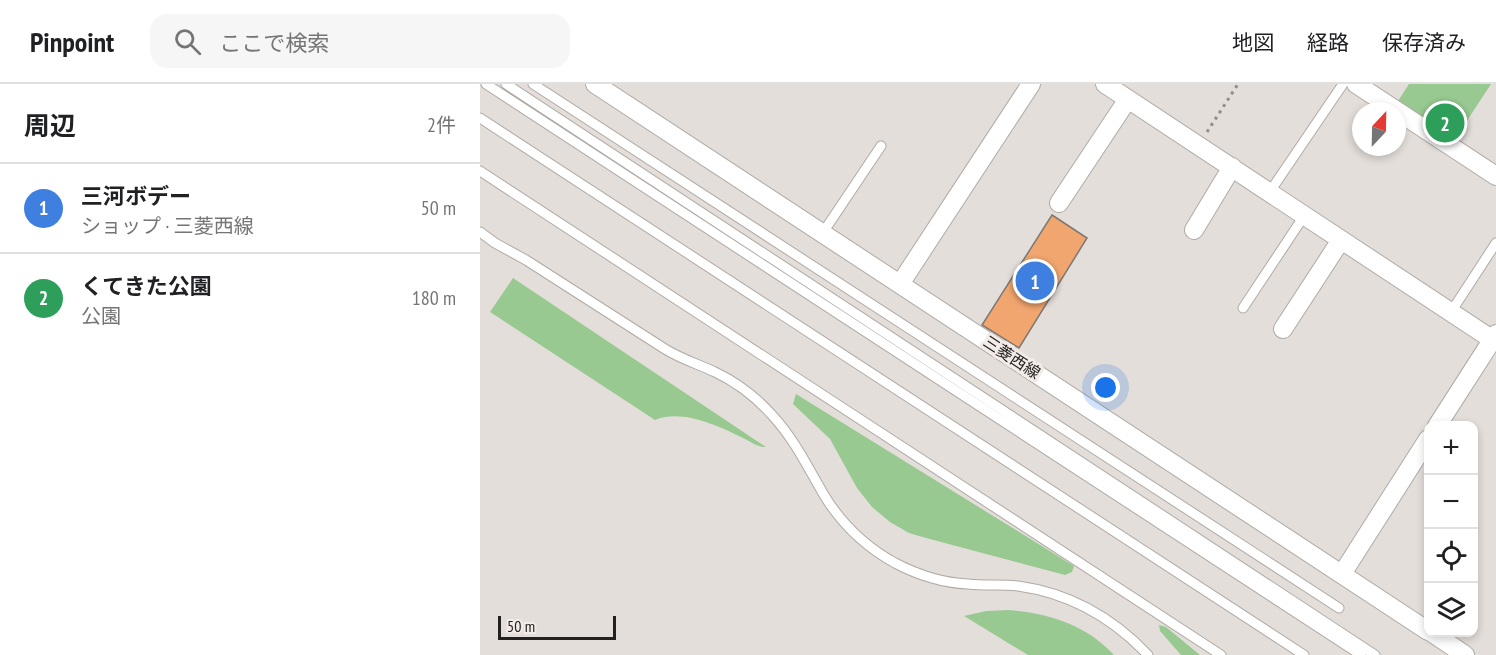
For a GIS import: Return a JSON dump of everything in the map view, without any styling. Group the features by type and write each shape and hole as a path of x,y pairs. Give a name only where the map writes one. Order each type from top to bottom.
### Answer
{"street":[{"name":"三菱西線","path":"595,84 1424,628"},
{"path":"900,284 1031,84"},
{"path":"1105,84 1450,312 1495,338 1440,421"},
{"path":"1356,84 1496,176"},
{"path":"1059,203 1128,99"},
{"path":"1194,230 1232,167"},
{"path":"1283,329 1341,240"},
{"path":"1342,574 1424,445"},
{"name":"三菱西線","path":"1438,637 1466,655"}],"lane":[{"path":"486,84 1269,590 1375,655"},
{"path":"506,84 1269,590 1361,655"},
{"path":"533,84 1339,608"},
{"path":"1269,192 1343,84"},
{"path":"480,117 1304,655"},
{"path":"822,234 881,146"},
{"path":"480,171 1221,655"},
{"path":"1243,308 1304,216"},
{"path":"480,232 665,349 727,378 755,399 795,442 824,495 842,520 864,542 884,556 917,573 941,580 965,584 1020,586 1063,597 1090,609 1115,625 1148,655"},
{"path":"1450,312 1496,243"}],"path":[{"path":"1198,146 1238,84"}],"green space":[{"path":"1409,84 1491,84 1453,142 1406,111 1406,102 1397,102"},
{"path":"513,278 766,447 687,417 665,417 655,420 490,312"},
{"path":"796,394 1074,566 1072,572 1065,575 926,538 909,533 890,522 872,507 857,488 830,439 793,404"},
{"path":"1009,610 1038,614 1066,622 1092,636 1114,655 1028,655 964,616 986,611"},
{"path":"1159,625 1166,627 1200,655 1181,655 1160,631"}],"building":[{"path":"1052,215 1087,238 1019,348 982,325"}],"place":[{"name":"くてきた公園","path":"1445,123"},
{"name":"三河ボデー","path":"1035,281"}]}
